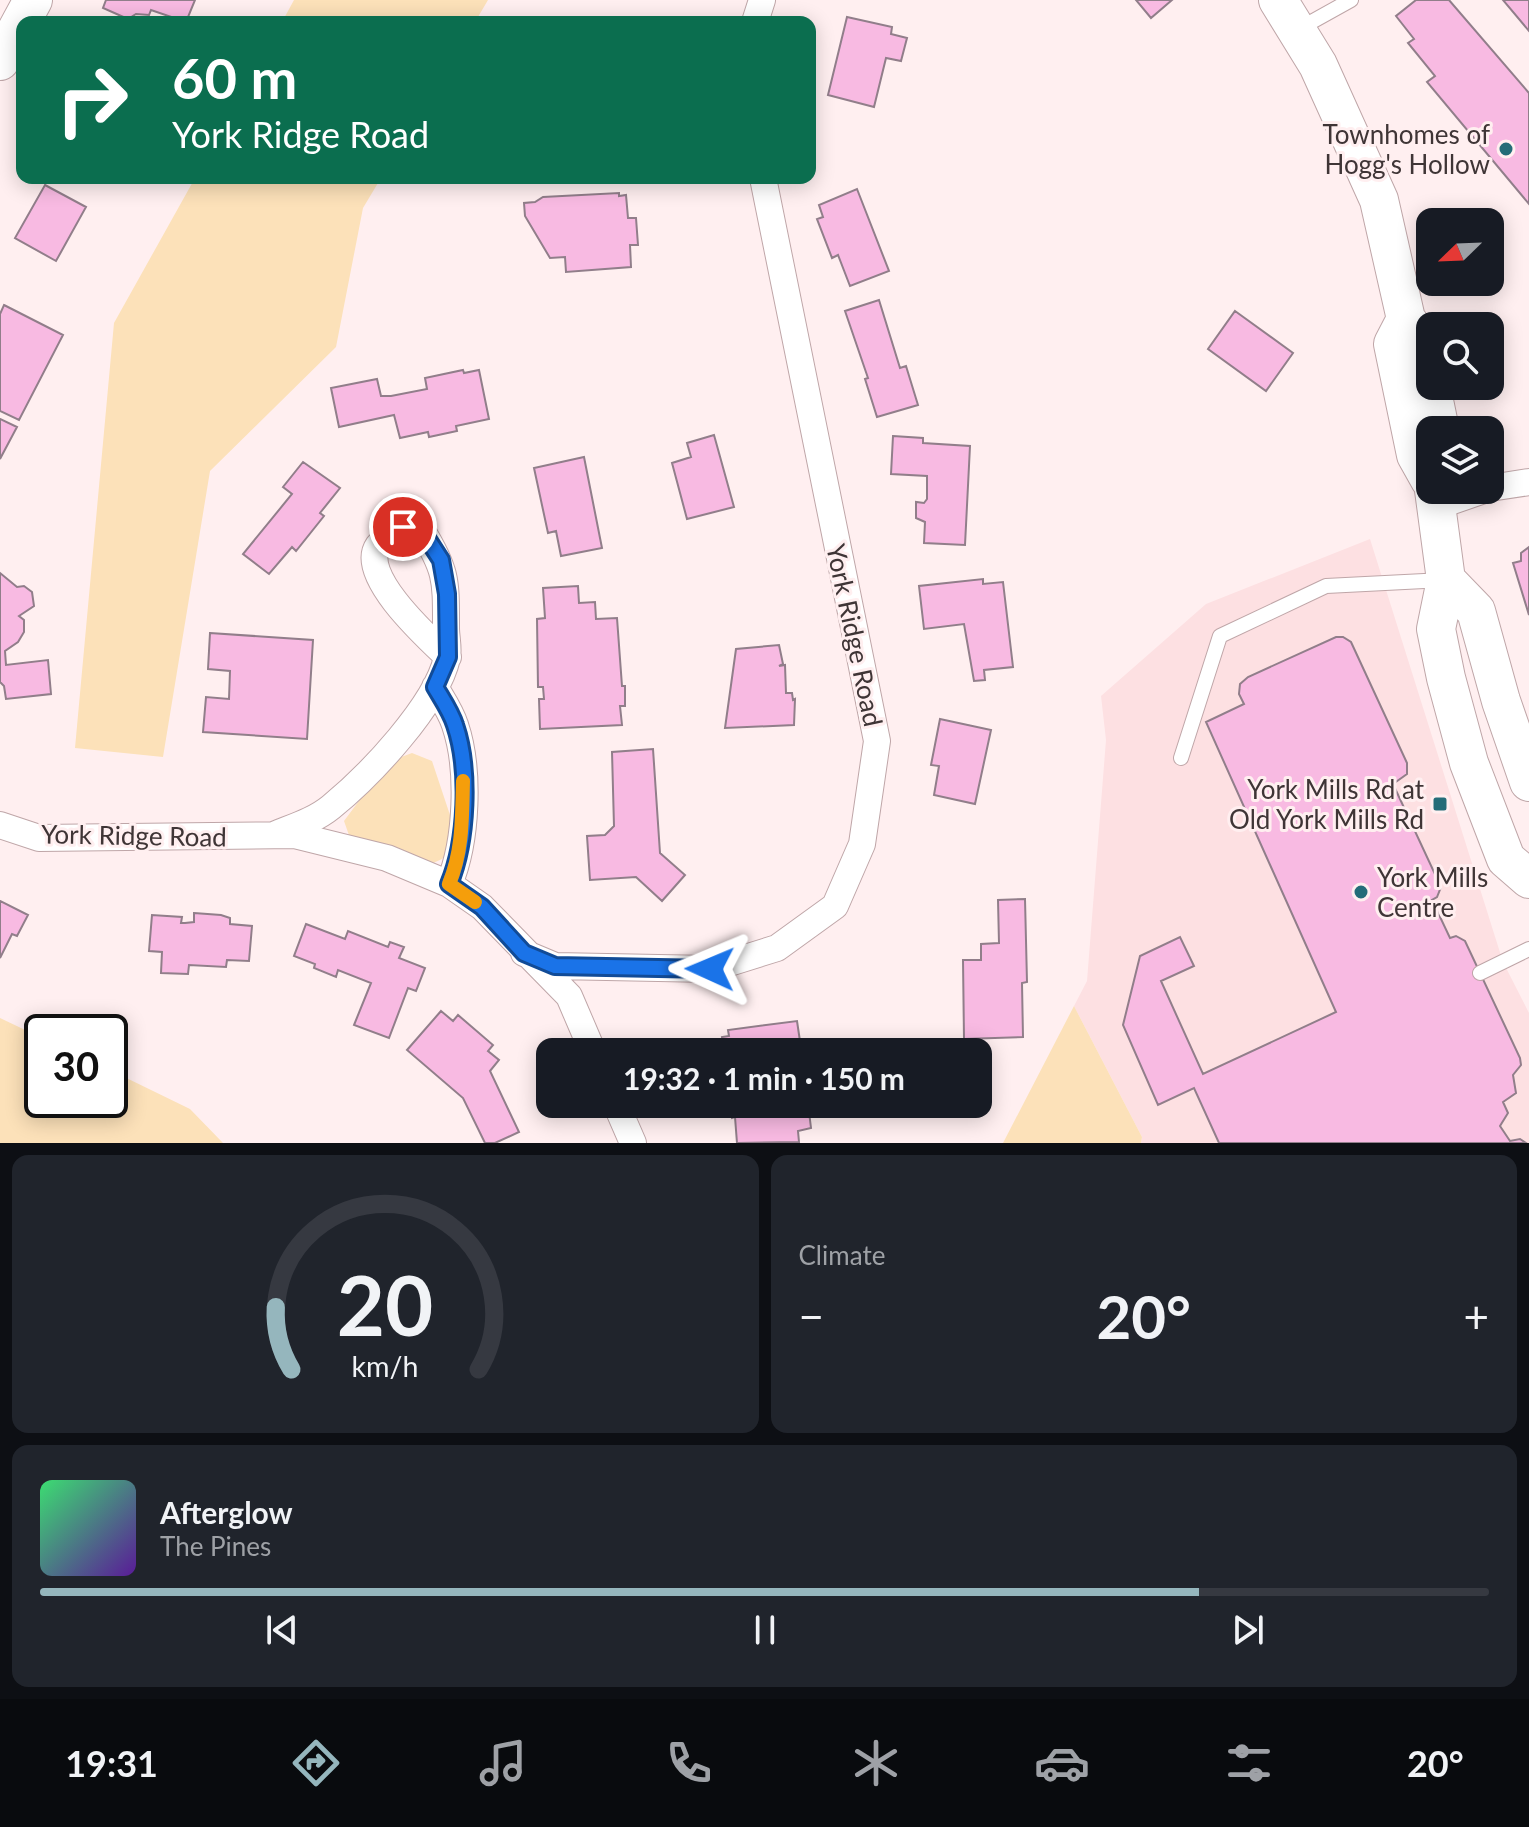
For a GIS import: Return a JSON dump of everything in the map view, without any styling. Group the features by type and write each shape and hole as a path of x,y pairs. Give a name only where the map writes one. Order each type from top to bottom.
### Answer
{"main road":[{"path":"1288,15 1318,65 1379,200 1406,319 1416,332"},
{"path":"0,61 16,31"},
{"path":"1406,319 1393,344 1416,455"},
{"path":"1435,504 1446,580 1436,629 1469,763 1506,859 1529,879"},
{"path":"1446,580 1476,611 1501,701 1529,782"}],"street":[{"name":"York Ridge Road","path":"524,953 555,966 710,969 777,948 835,906 862,844 877,741 764,184"},
{"path":"1504,486 1529,482"},
{"name":"York Ridge Road","path":"269,836 312,820 331,807 405,733 435,687 448,657"},
{"path":"435,687 455,723 464,758 462,838 449,884"},
{"name":"York Ridge Road","path":"0,825 39,838 294,835 387,858 449,884 482,907 569,996 587,1038"},
{"path":"622,1118 633,1143"}],"lane":[{"path":"1288,15 1351,0"},
{"path":"1181,758 1220,636 1326,586 1446,580"},
{"path":"1480,973 1529,949"}],"shaded area":[{"path":"294,0 488,0 479,16 285,16"},
{"path":"192,184 377,184 363,208 336,347 210,471 163,757 75,748 114,323"},
{"path":"1370,539 1503,962 1529,1013 1529,1143 1141,1143 1142,1137 1074,1006 1087,981 1106,740 1101,696 1206,604"},
{"path":"412,753 432,761 458,839 442,859 431,864 350,838 344,821 388,762"},
{"path":"1074,1006 1142,1137 1141,1143 1003,1143"},
{"path":"0,1018 24,1029 24,1118 128,1118 128,1079 190,1109 223,1143 0,1143"}],"building":[{"path":"106,0 195,0 188,16 168,16 151,10 149,15 121,16 103,8"},
{"path":"1136,0 1172,0 1151,18"},
{"name":"Townhomes of Hogg's Hollow","path":"1416,0 1449,0 1529,93 1529,204 1427,82 1435,76 1408,43 1414,39 1396,16"},
{"path":"1503,0 1529,0 1529,31"},
{"path":"847,17 892,27 891,34 907,38 901,61 886,58 874,107 828,95"},
{"path":"45,185 86,207 56,261 15,238"},
{"path":"857,189 889,271 850,286 838,255 832,258 817,219 823,217 819,205"},
{"path":"619,193 619,196 626,195 628,218 636,218 638,245 630,245 631,267 566,272 565,257 550,258 525,216 524,203 543,197"},
{"path":"879,300 900,368 906,366 918,405 877,417 865,379 868,378 845,311"},
{"path":"4,305 63,335 19,420 0,411 0,314"},
{"path":"1235,311 1293,353 1266,391 1208,349"},
{"path":"463,370 464,373 479,370 489,419 456,426 457,431 429,437 428,432 400,438 394,415 339,427 331,388 377,379 381,396 391,396 427,389 425,378"},
{"path":"0,419 17,427 0,459"},
{"path":"714,435 734,507 687,519 672,463 691,457 687,443"},
{"path":"893,436 923,438 923,443 970,446 965,545 924,543 925,522 916,518 916,502 924,503 927,499 927,476 891,474"},
{"path":"584,457 602,548 561,556 556,531 548,533 534,468"},
{"path":"303,462 340,488 320,513 324,516 296,551 292,547 269,574 243,554 292,494 283,487"},
{"path":"1529,547 1529,615 1513,563 1521,561 1521,553"},
{"path":"0,573 17,587 24,586 32,592 34,606 19,616 24,620 24,632 18,642 5,651 6,665 48,660 51,694 6,699 4,686 0,682"},
{"path":"983,579 983,584 1003,582 1013,667 984,670 985,680 974,681 964,624 924,629 919,586"},
{"path":"578,586 579,603 595,602 596,619 617,618 622,686 625,686 625,706 620,706 622,725 540,729 539,699 544,699 543,687 538,687 537,619 545,618 543,588"},
{"path":"210,633 313,640 307,739 203,732 206,697 229,699 230,671 208,669"},
{"name":"York Mills Centre","path":"1336,637 1351,642 1407,763 1407,774 1393,784 1441,887 1437,897 1432,900 1450,938 1456,936 1465,941 1520,1058 1521,1065 1513,1075 1516,1093 1503,1102 1508,1113 1500,1126 1510,1141 1520,1139 1526,1143 1219,1143 1194,1088 1158,1105 1123,1025 1140,956 1180,937 1194,966 1161,981 1203,1074 1336,1012 1206,722 1244,704 1239,694 1240,684 1248,677"},
{"path":"779,645 783,664 779,666 785,665 786,693 792,693 795,699 794,725 725,728 736,649"},
{"path":"940,719 991,730 975,804 934,795 939,766 931,765"},
{"path":"653,749 660,853 685,875 662,901 636,877 590,880 587,836 605,835 614,826 612,752"},
{"path":"1025,899 1027,982 1022,983 1023,1037 964,1038 963,960 981,960 981,944 999,943 998,900"},
{"path":"0,901 28,915 17,936 12,934 0,958"},
{"path":"194,913 221,915 230,918 230,924 252,926 249,961 227,960 226,967 189,965 188,974 161,973 162,952 149,951 152,915 182,917 181,923 185,923 194,922"},
{"path":"306,924 345,939 348,931 388,947 390,942 404,947 399,958 425,968 416,991 408,988 389,1038 354,1025 371,983 338,970 336,977 294,956"},
{"path":"441,1011 453,1021 458,1015 493,1045 488,1051 499,1060 490,1071 519,1132 495,1143 485,1143 463,1098 407,1050"},
{"path":"797,1021 800,1038 722,1038 729,1036 728,1030"},
{"path":"735,1118 810,1118 811,1128 798,1131 799,1142 737,1143"}],"slow traffic":[{"path":"463,781 462,838 449,884 475,902"}],"place":[{"name":"Townhomes of Hogg's Hollow","path":"1506,149"},
{"name":"York Mills Rd at Old York Mills Rd","path":"1440,804"},
{"name":"York Mills Centre","path":"1361,892"}],"route":[{"path":"403,527 421,529 441,560 447,594 448,657 435,687 455,723 464,758 462,838 449,884 482,907 524,953 555,966 710,969"}]}
